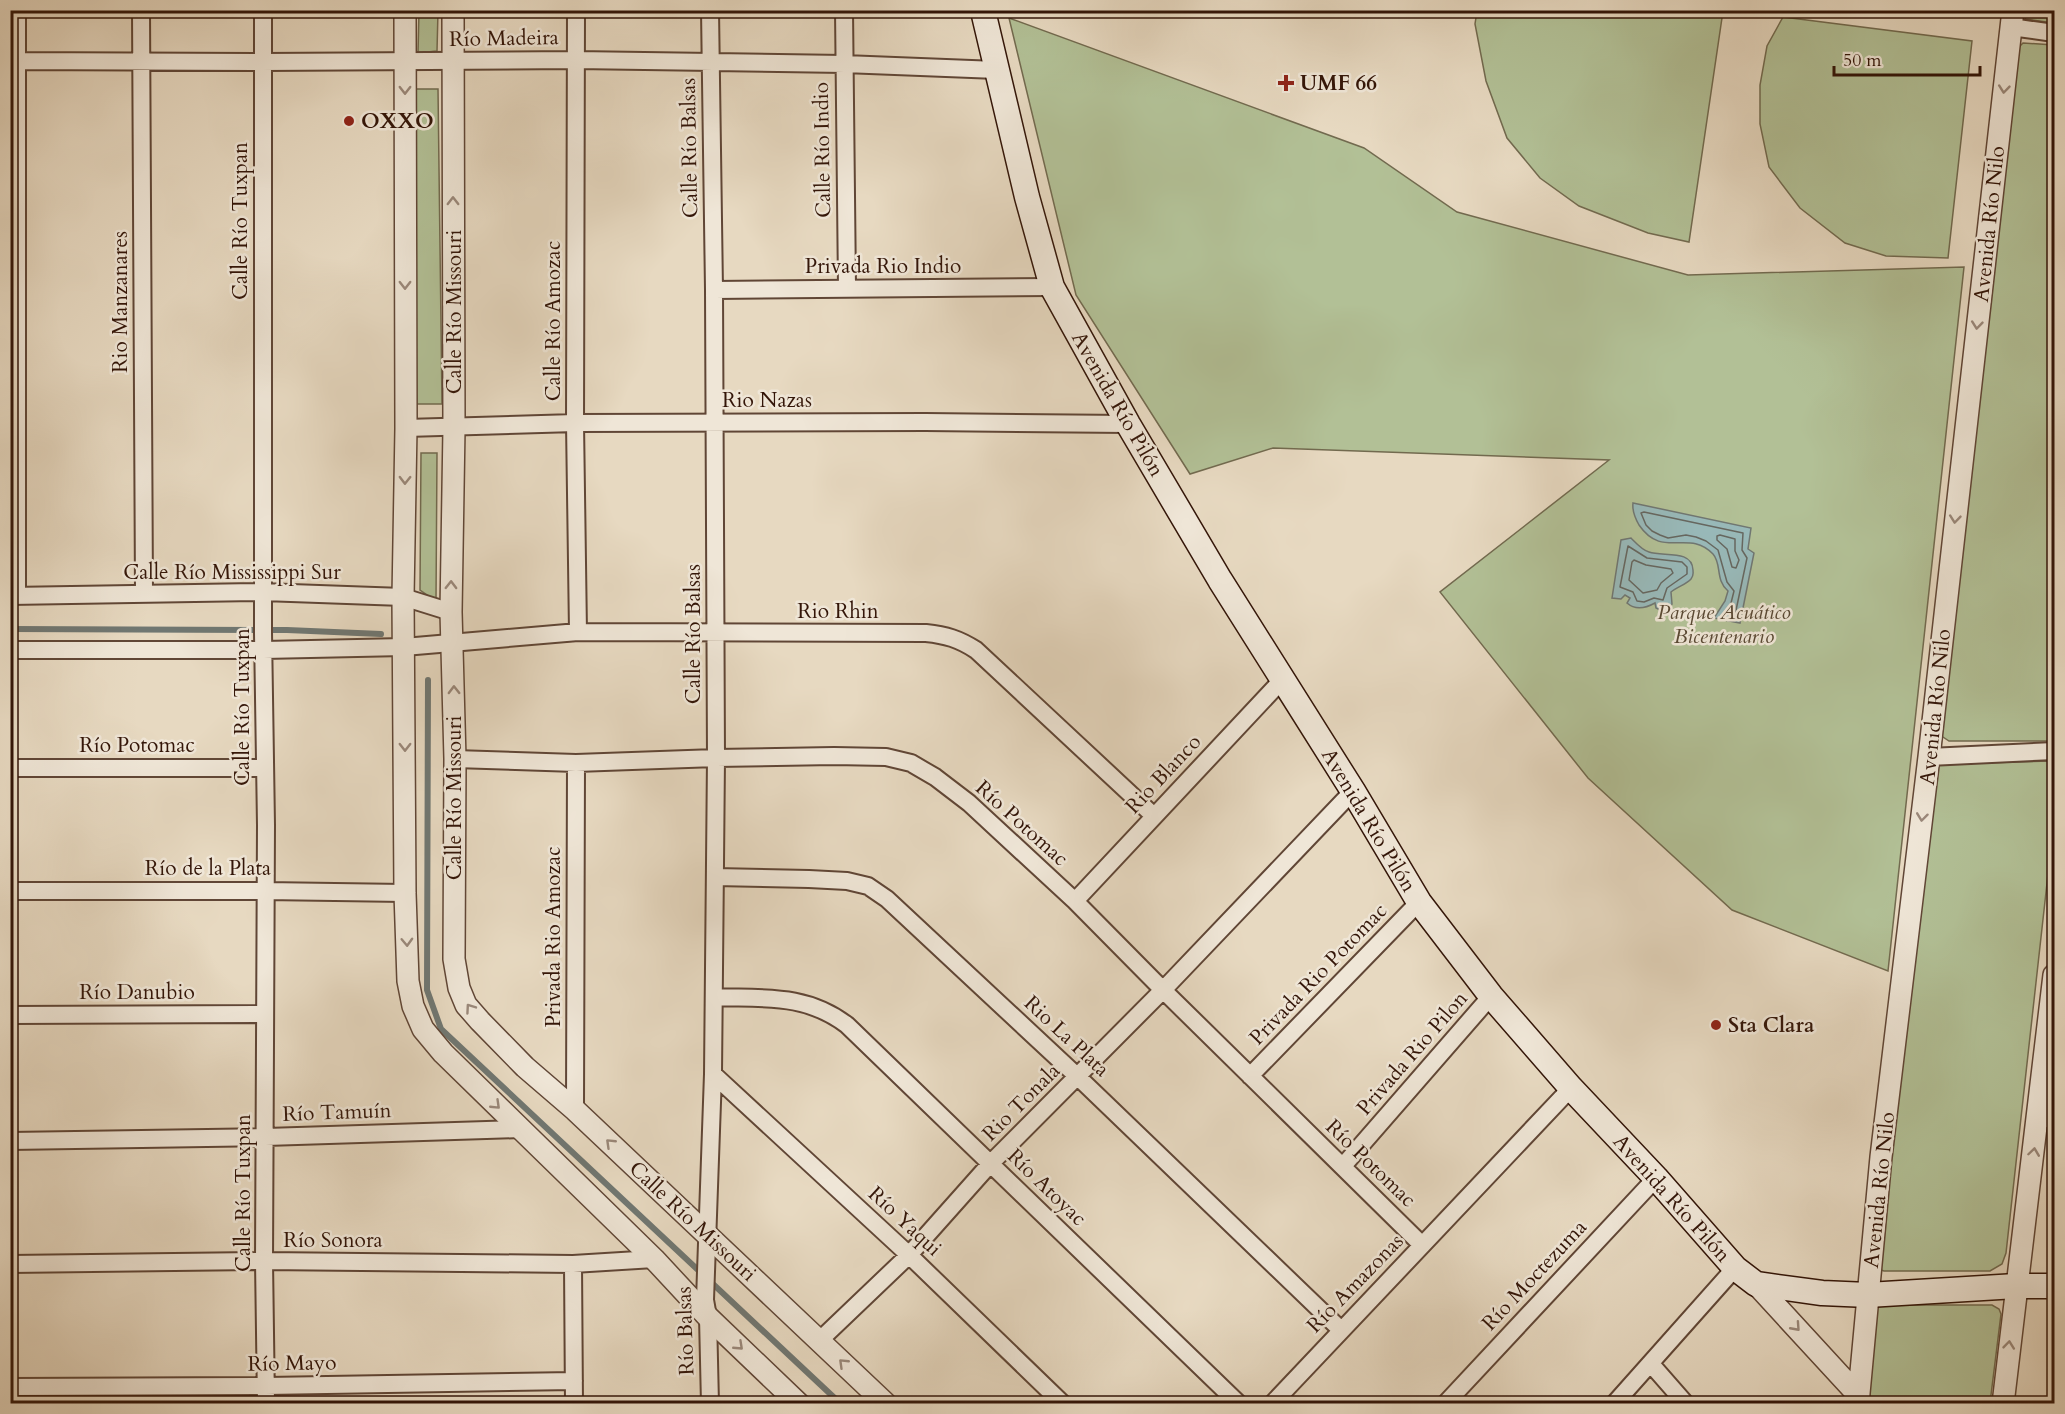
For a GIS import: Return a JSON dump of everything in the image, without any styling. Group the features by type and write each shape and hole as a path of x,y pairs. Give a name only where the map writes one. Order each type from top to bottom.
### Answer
{"main road":[{"name":"Avenida Río Pilón","path":"983,11 1027,197 1052,287 1128,424 1220,580 1353,791 1419,902 1491,996 1571,1088 1656,1178 1736,1268 1756,1284"},
{"path":"1756,1284 1822,1293 1868,1295 2016,1286 2055,1286"}],"street":[{"path":"14,596 14,61 17,10"},
{"name":"Rio Manzanares","path":"141,10 144,593"},
{"name":"Calle Río Tuxpan","path":"263,10 266,1404"},
{"path":"405,10 406,428 403,597 405,893 408,981 412,1006 423,1029 443,1053 707,1308 799,1404"},
{"name":"Calle Río Missouri","path":"453,10 454,428 451,612 455,759 453,959 459,988 466,1005 525,1067 576,1110 886,1404"},
{"name":"Calle Río Amozac","path":"576,10 575,423 578,632"},
{"name":"Calle Río Balsas","path":"707,1257 713,1074 716,758 710,10"},
{"name":"Calle Río Indio","path":"844,10 847,288"},
{"path":"2012,19 2055,33"},
{"name":"Avenida Río Nilo","path":"1858,1400 1881,1157 1929,757 2012,19"},
{"name":"Río Madeira","path":"14,61 141,63 576,60 844,64 997,70"},
{"name":"Privada Rio Indio","path":"714,290 1052,287"},
{"name":"Rio Nazas","path":"406,428 575,423 1128,424"},
{"name":"Calle Río Mississippi Sur","path":"14,596 144,593 264,598 403,597 451,612"},
{"name":"Rio Rhin","path":"10,650 264,650 404,647 578,632 944,634 976,650 1154,816"},
{"name":"Rio Blanco","path":"1075,901 1283,679"},
{"path":"1929,757 2055,751"},
{"name":"Río Potomac","path":"455,759 576,763 716,758 886,757 911,763 935,777 969,803 1075,901 1422,1245"},
{"name":"Privada Rio Amozac","path":"576,763 576,1110"},
{"name":"Río Potomac","path":"10,768 264,768"},
{"name":"Rio Tonala","path":"820,1341 909,1255 990,1164 1163,990 1353,791"},
{"name":"Rio La Plata","path":"715,877 847,881 868,886 888,899 1078,1077 1341,1330"},
{"name":"Río de la Plata","path":"10,891 405,893"},
{"name":"Privada Rio Potomac","path":"1250,1076 1419,902"},
{"path":"2003,1404 2016,1286 2046,1119 2055,975"},
{"name":"Privada Rio Pilon","path":"1343,1166 1491,996"},
{"name":"Río Atoyac","path":"714,997 795,1001 815,1006 847,1025 1239,1404"},
{"name":"Río Danubio","path":"10,1015 264,1014"},
{"name":"Río Yaqui","path":"713,1074 909,1255 1063,1404"},
{"name":"Río Amazonas","path":"1272,1404 1571,1088"},
{"name":"Río Tamuín","path":"10,1141 266,1137 520,1129"},
{"name":"Río Moctezuma","path":"1445,1404 1656,1178"},
{"name":"Río Balsas","path":"707,1257 710,1404"},
{"name":"Río Sonora","path":"10,1264 264,1262 573,1264 654,1259"},
{"path":"573,1264 574,1404"},
{"path":"1614,1404 1736,1268"},
{"path":"1756,1284 1858,1400"},
{"path":"1651,1364 1686,1404"},
{"name":"Río Mayo","path":"10,1387 574,1381"}],"green space":[{"path":"2027,10 2054,11 2054,23 2025,19"},
{"path":"419,11 438,11 437,51 418,53"},
{"path":"1477,11 1723,11 1689,242 1648,233 1579,206 1540,178 1507,138 1486,81 1475,24"},
{"path":"1783,17 1972,41 1948,258 1886,256 1845,243 1800,208 1769,167 1760,124 1760,85 1767,46"},
{"name":"Parque Acuático Bicentenario","path":"1009,18 1364,148 1457,212 1688,275 1964,267 1888,971 1732,910 1588,778 1440,592 1609,460 1273,448 1190,474 1076,295"},
{"path":"2023,43 2054,45 2054,739 2052,741 1949,741 1940,735 2012,54"},
{"path":"416,89 438,89 442,404 415,404"},
{"path":"421,453 437,453 436,601 420,590"},
{"path":"2051,761 2054,763 2054,820 2006,1253 2002,1264 1990,1271 1884,1271 1878,1269 1936,767 1943,764"},
{"path":"1881,1305 1992,1305 1999,1309 2001,1314 1990,1403 1862,1404 1875,1309"}],"water":[{"path":"1633,503 1751,528 1748,549 1754,553 1740,623 1714,618 1725,601 1728,591 1721,582 1713,554 1694,543 1657,541 1639,525 1633,512"},
{"path":"1631,538 1646,551 1682,556 1691,563 1693,576 1671,592 1672,604 1668,610 1662,611 1656,608 1655,603 1645,607 1634,607 1627,603 1630,598 1625,595 1621,599 1612,598 1621,540"}],"waterway":[{"path":"10,629 287,630 381,634"},
{"path":"428,680 427,990 441,1029 841,1404"}],"place":[{"name":"UMF 66","path":"1286,83"},
{"name":"OXXO","path":"349,121"},
{"name":"Sta Clara","path":"1716,1025"}]}
